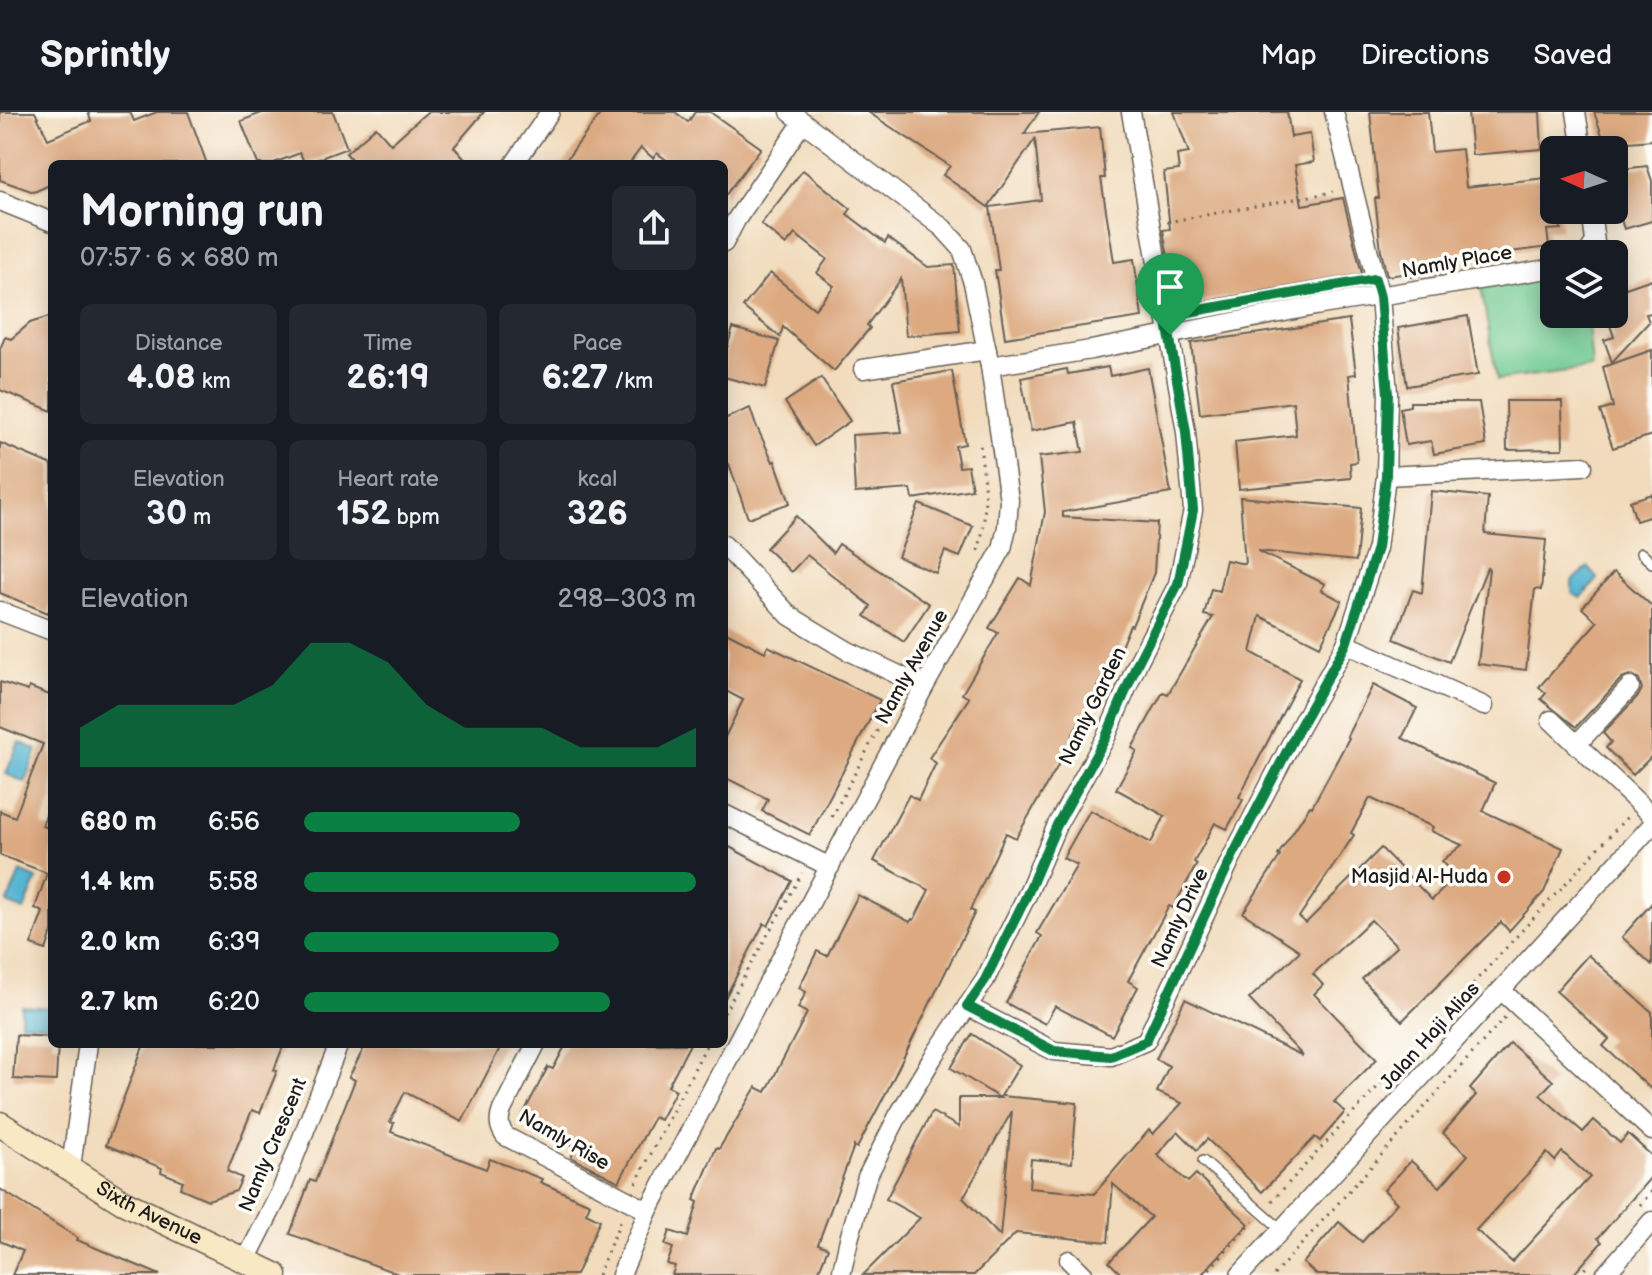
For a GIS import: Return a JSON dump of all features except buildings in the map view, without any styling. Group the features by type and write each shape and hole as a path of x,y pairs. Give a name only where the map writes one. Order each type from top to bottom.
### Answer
{"main road":[{"name":"Sixth Avenue","path":"0,1124 123,1202 275,1275"}],"street":[{"path":"517,160 550,112"},
{"name":"Namly Garden","path":"841,1275 867,1177 898,1116 985,980 1057,825 1106,737 1138,662 1178,584 1193,510 1186,432 1131,112"},
{"name":"Namly Drive","path":"967,1006 1054,1051 1111,1056 1146,1041 1231,859 1346,644 1377,548 1386,476 1388,394 1378,288 1334,112"},
{"path":"1576,112 1580,136"},
{"path":"728,235 796,117"},
{"name":"Namly Avenue","path":"621,1275 648,1211 924,687 1002,549 1007,527 1009,500 988,358 973,283 962,249 943,228 796,117"},
{"path":"0,201 48,220"},
{"name":"Namly Place","path":"863,369 988,358 1170,335 1315,306 1378,288 1540,270"},
{"path":"1386,476 1583,466"},
{"path":"728,549 790,616 848,651 924,687"},
{"path":"0,611 48,627"},
{"path":"1346,644 1484,706"},
{"path":"1577,744 1630,687"},
{"path":"1551,720 1646,810"},
{"path":"728,816 830,867"},
{"name":"Jalan Haji Alias","path":"1240,1275 1652,825"},
{"path":"1501,990 1652,1131"},
{"path":"71,1167 87,1048"},
{"name":"Namly Crescent","path":"245,1262 281,1191 337,1048"},
{"name":"Namly Rise","path":"534,1048 499,1117 501,1131 505,1136 648,1211"},
{"path":"1605,1275 1652,1221"},
{"path":"1069,1260 1084,1275"}],"lane":[{"name":"Namly Place","path":"1166,316 1378,288"},
{"path":"1641,553 1652,563"},
{"path":"1203,1161 1282,1230"}],"path":[{"path":"1152,225 1352,189"},
{"path":"978,552 985,529 986,502 980,442"},
{"path":"833,816 904,678 948,602"},
{"path":"1204,1275 1646,810"},
{"path":"728,1006 811,858"},
{"path":"1274,1275 1516,1004"},
{"path":"598,1275 628,1201 705,1048"}],"green space":[{"path":"1540,270 1540,328 1588,328 1592,368 1497,380 1480,281"}],"water":[{"path":"1588,567 1598,579 1581,598 1572,593 1572,582"},
{"path":"19,742 37,750 25,782 6,774"},
{"path":"20,872 37,879 24,910 7,903"},
{"path":"21,1006 48,1008 48,1025 21,1023"}],"place":[{"name":"Masjid Al-Huda","path":"1504,877"}],"route":[{"path":"1375,279 1380,297 1388,394 1386,476 1377,548 1346,644 1231,859 1146,1041 1111,1056 1054,1051 967,1006 985,980 1057,825 1106,737 1138,662 1178,584 1193,510 1186,432 1170,335 1166,316 1375,279"}]}
